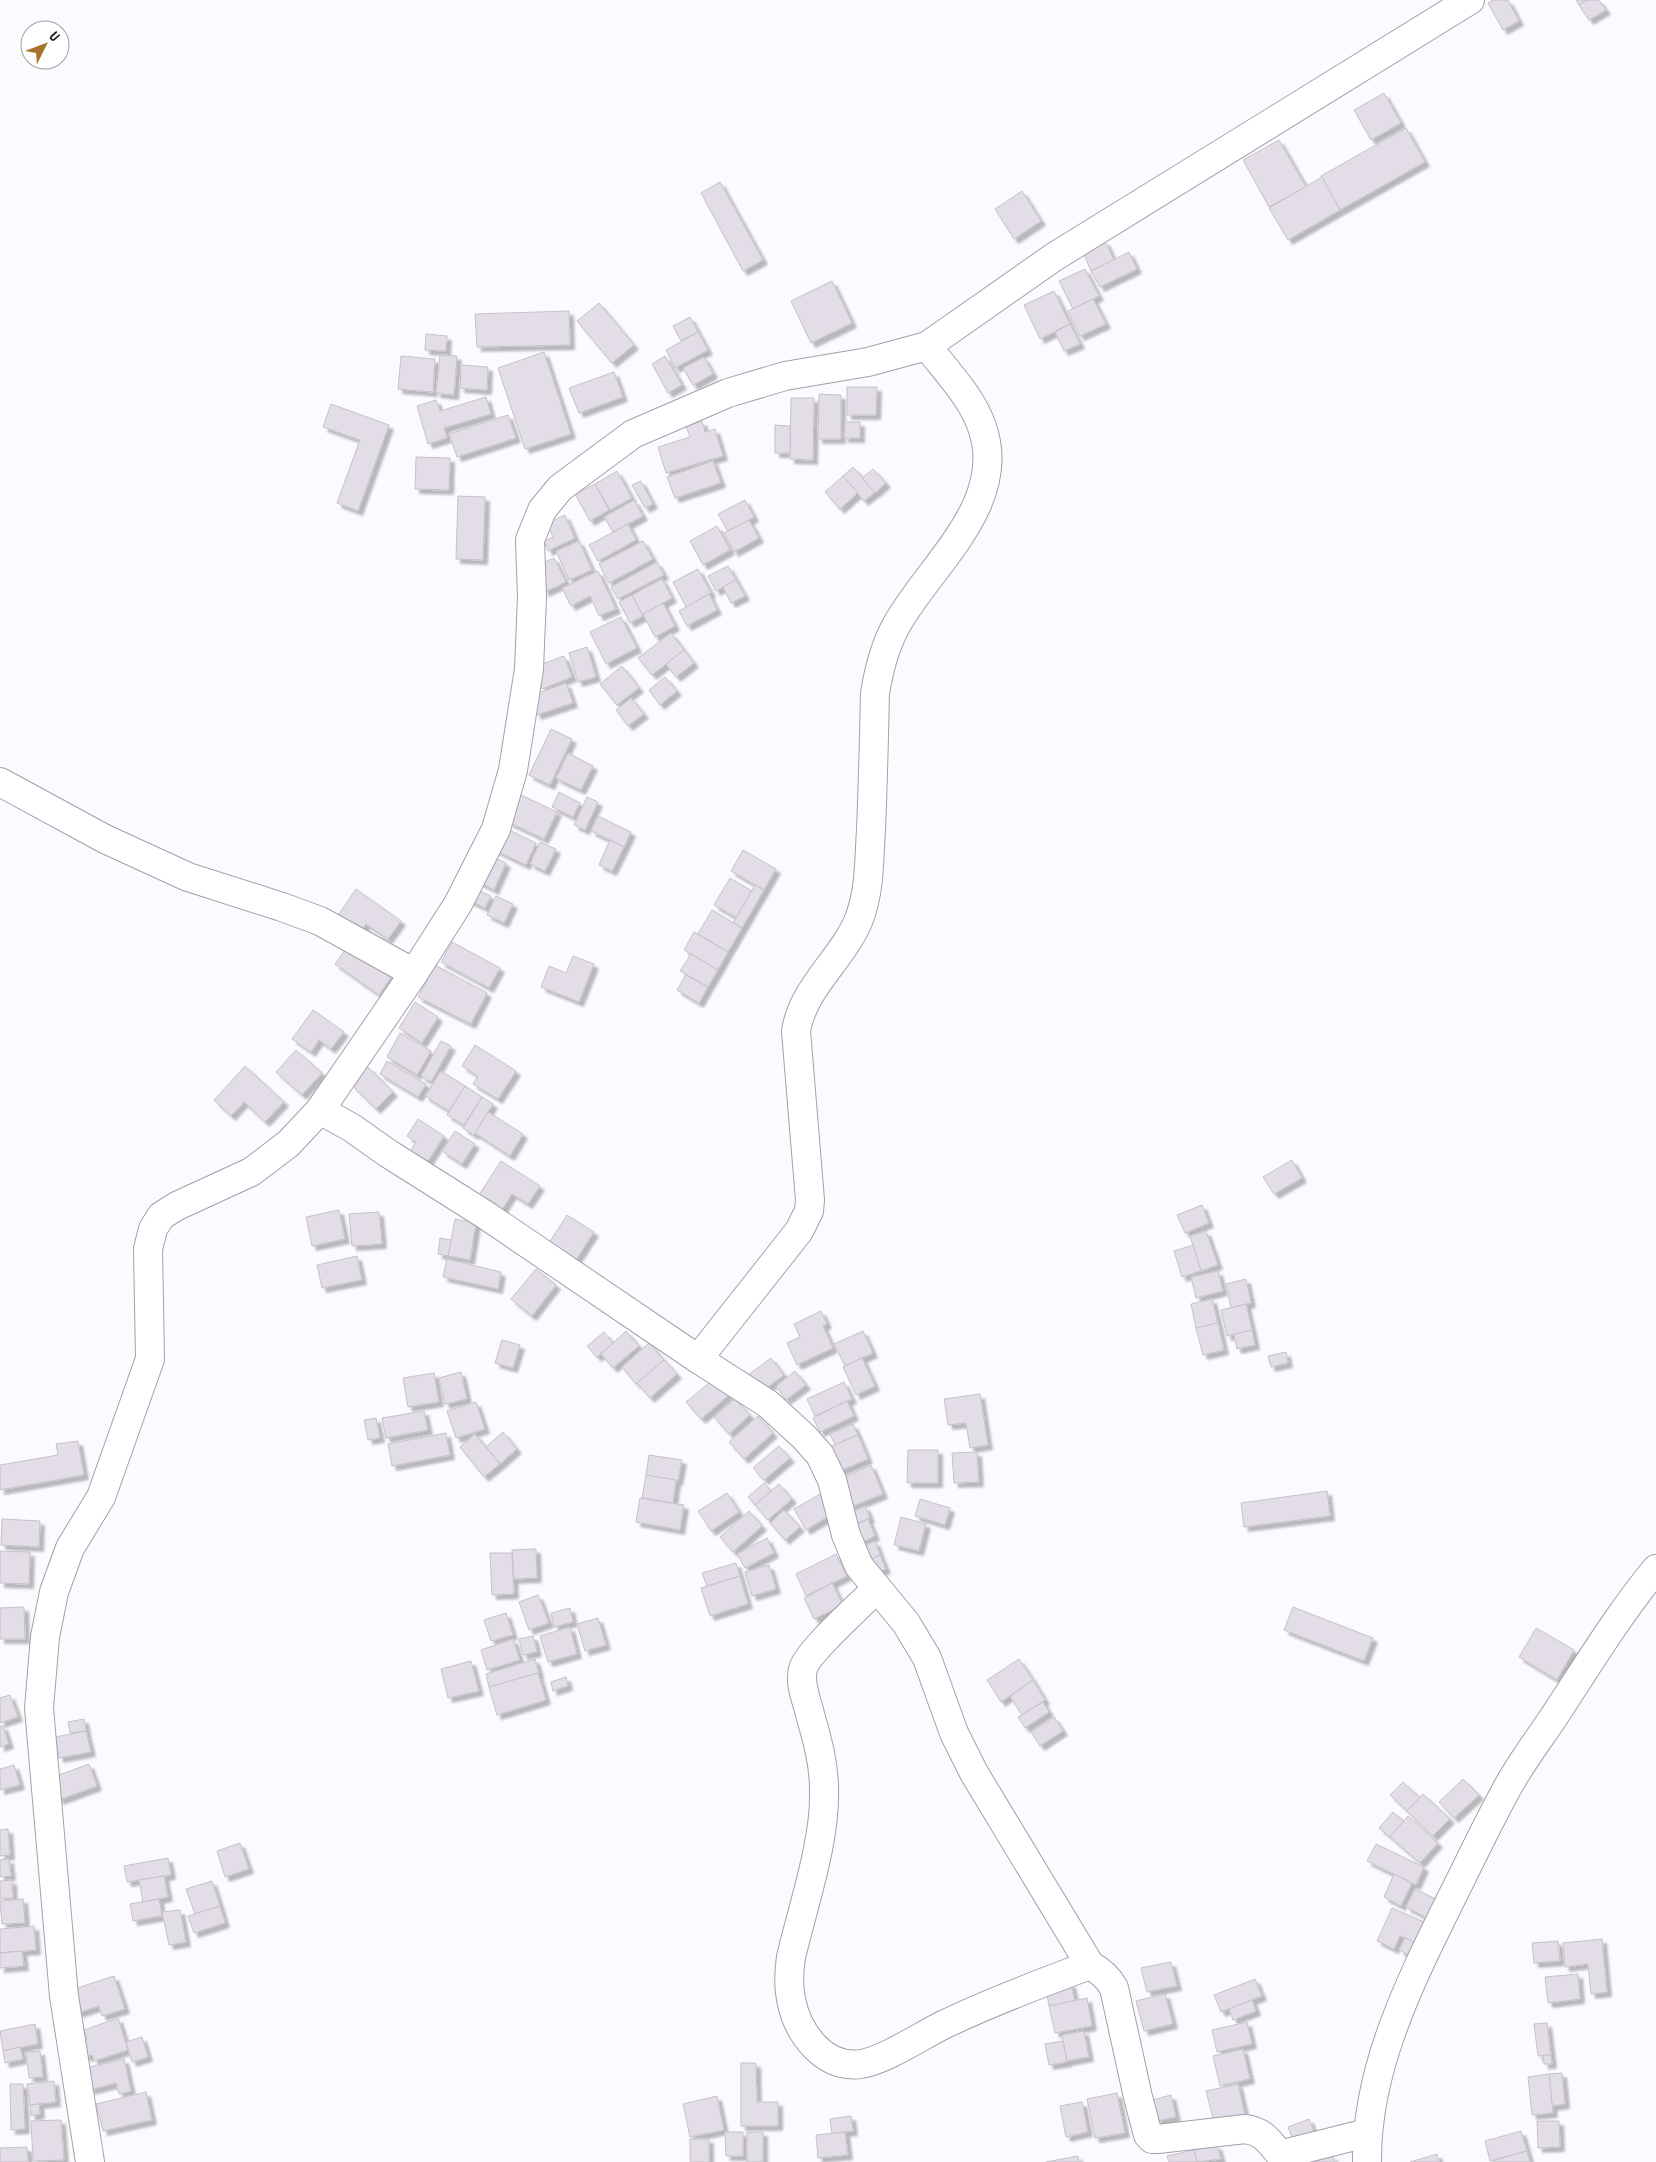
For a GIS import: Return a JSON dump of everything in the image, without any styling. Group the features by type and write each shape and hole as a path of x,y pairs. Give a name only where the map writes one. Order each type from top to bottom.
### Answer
{"street":[{"path":"90,2162 64,1996 39,1708 45,1637 54,1592 70,1548 101,1497 150,1359 148,1249 153,1228 162,1216 177,1206 251,1172 288,1144 320,1110 414,973 458,904 496,829 513,770 529,670 532,606 530,540 542,510 560,488 633,434 728,393 785,376 868,362 927,346 1054,257 1470,0"},
{"path":"698,1359 799,1231 809,1211 810,1200 796,1031 800,1014 809,996 854,931 864,905 869,859 875,692 879,669 896,625 977,507 987,474 988,454 982,425 971,404 927,346"},
{"path":"0,782 105,839 188,877 320,921 414,973"},
{"path":"320,1110 352,1128 389,1154 484,1214 698,1359 768,1404 804,1437 820,1455 832,1480 846,1535 859,1566 906,1623 927,1658 954,1733 974,1774 1090,1965 1105,1975 1114,1988 1146,2131 1152,2139 1245,2129 1254,2130 1269,2139 1278,2152 1283,2154 1367,2133"},
{"path":"1367,2162 1367,2133 1380,2065 1413,1978 1504,1792 1602,1640 1656,1569"},
{"path":"877,1588 820,1646 804,1664 802,1672 803,1686 822,1757 824,1790 822,1830 791,1957 789,1974 791,1998 797,2020 806,2036 820,2052 834,2060 847,2064 861,2064 884,2055 999,1999 1090,1965"}],"building":[{"path":"1493,0 1508,0 1519,21 1503,30 1488,3"},
{"path":"1576,0 1587,0 1579,5"},
{"path":"1587,0 1599,0 1606,10 1589,20 1579,5"},
{"path":"1384,93 1401,123 1371,140 1354,110"},
{"path":"1406,128 1425,162 1340,210 1321,176"},
{"path":"1279,140 1306,187 1269,207 1243,160"},
{"path":"1322,177 1340,210 1288,240 1269,208"},
{"path":"720,182 763,260 743,271 701,193"},
{"path":"1022,191 1041,221 1014,239 995,209"},
{"path":"1105,241 1114,260 1091,271 1083,252"},
{"path":"1129,252 1137,269 1100,287 1091,271"},
{"path":"1085,269 1099,296 1073,309 1059,281"},
{"path":"832,281 852,323 811,343 791,301"},
{"path":"1054,291 1070,324 1040,339 1024,305"},
{"path":"1093,299 1106,324 1080,336 1068,311"},
{"path":"599,303 634,345 612,363 577,321"},
{"path":"569,311 570,345 477,347 475,314"},
{"path":"690,317 698,332 681,341 673,326"},
{"path":"1070,324 1080,344 1064,351 1055,332"},
{"path":"698,332 708,350 675,368 666,350"},
{"path":"426,334 447,336 446,351 425,350"},
{"path":"544,352 571,434 525,449 498,368"},
{"path":"440,355 457,356 454,395 436,393"},
{"path":"401,356 435,359 433,392 398,389"},
{"path":"665,356 682,385 668,393 652,364"},
{"path":"704,357 713,374 693,385 683,368"},
{"path":"461,365 488,367 487,390 460,388"},
{"path":"614,372 623,397 579,413 569,388"},
{"path":"847,387 877,387 876,415 847,415"},
{"path":"819,394 841,395 841,439 818,439"},
{"path":"486,397 491,414 444,428 447,438 428,444 417,406 436,400 440,411"},
{"path":"791,398 814,398 813,460 790,459"},
{"path":"331,404 389,425 358,511 337,503 360,440 323,427"},
{"path":"508,415 516,438 457,457 449,434"},
{"path":"702,421 705,432 715,429 723,456 666,473 658,447 690,437 686,426"},
{"path":"845,422 860,422 860,438 844,438"},
{"path":"775,425 790,426 790,453 775,453"},
{"path":"416,457 450,458 449,490 415,489"},
{"path":"713,461 721,483 675,498 667,477"},
{"path":"853,467 875,492 864,501 843,476"},
{"path":"873,469 886,483 875,493 862,478"},
{"path":"617,471 632,498 610,510 595,484"},
{"path":"843,476 858,493 840,509 825,492"},
{"path":"641,481 653,504 645,508 632,485"},
{"path":"595,484 609,510 590,521 575,494"},
{"path":"458,496 485,497 483,560 456,559"},
{"path":"634,500 643,516 613,532 604,517"},
{"path":"745,500 754,517 728,532 718,514"},
{"path":"565,515 575,538 548,551 544,541 553,537 547,523"},
{"path":"749,520 759,538 734,552 724,533"},
{"path":"628,524 636,540 598,561 589,545"},
{"path":"717,526 730,550 703,565 690,541"},
{"path":"579,541 592,570 569,580 556,551"},
{"path":"643,541 653,559 609,583 599,564"},
{"path":"554,558 566,582 545,592 533,567"},
{"path":"657,562 664,575 618,599 611,587"},
{"path":"728,566 736,580 716,591 708,576"},
{"path":"698,569 711,593 686,607 673,582"},
{"path":"598,571 616,609 599,616 590,596 571,606 562,588"},
{"path":"662,579 672,598 642,615 632,595"},
{"path":"736,580 745,596 731,603 723,587"},
{"path":"709,594 717,610 687,626 679,611"},
{"path":"632,595 643,616 630,623 619,602"},
{"path":"663,603 675,626 655,637 643,614"},
{"path":"621,617 637,648 606,664 590,632"},
{"path":"671,633 684,650 652,675 638,658"},
{"path":"587,647 596,677 578,682 569,653"},
{"path":"684,650 694,663 676,677 666,664"},
{"path":"564,656 572,677 542,689 534,667"},
{"path":"622,666 639,688 617,705 600,684"},
{"path":"665,677 677,691 660,705 649,690"},
{"path":"566,683 573,703 537,715 530,696"},
{"path":"631,698 644,714 628,726 616,710"},
{"path":"551,729 572,739 550,785 529,775"},
{"path":"568,753 593,766 581,790 556,778"},
{"path":"559,792 580,803 573,817 552,807"},
{"path":"521,795 557,812 544,839 508,822"},
{"path":"587,797 598,802 585,830 574,825"},
{"path":"598,816 631,832 624,847 591,831"},
{"path":"503,827 536,843 526,865 493,849"},
{"path":"610,840 624,847 612,871 599,865"},
{"path":"540,842 556,849 545,871 530,864"},
{"path":"743,850 776,869 764,890 731,871"},
{"path":"489,855 506,863 494,890 477,881"},
{"path":"730,878 752,891 737,918 714,905"},
{"path":"755,885 764,890 742,928 733,923"},
{"path":"472,887 491,896 485,908 466,899"},
{"path":"356,889 401,921 388,939 366,924 357,937 334,921"},
{"path":"496,896 513,904 504,923 487,915"},
{"path":"712,910 742,928 728,952 698,934"},
{"path":"694,932 728,952 718,970 684,950"},
{"path":"452,942 500,968 489,988 441,962"},
{"path":"348,946 391,977 379,995 335,964"},
{"path":"691,954 718,970 708,987 680,971"},
{"path":"573,956 594,964 579,1002 541,987 549,966 566,973"},
{"path":"435,965 487,993 471,1024 418,997"},
{"path":"686,975 708,987 699,1003 677,990"},
{"path":"415,1002 438,1017 422,1043 399,1028"},
{"path":"313,1010 344,1032 331,1049 319,1040 311,1052 292,1039"},
{"path":"400,1033 431,1051 417,1075 387,1057"},
{"path":"441,1041 451,1046 431,1082 421,1076"},
{"path":"475,1045 516,1071 498,1099 473,1084 478,1076 462,1066"},
{"path":"296,1050 322,1073 302,1095 276,1072"},
{"path":"387,1061 426,1084 418,1097 380,1074"},
{"path":"245,1066 284,1102 265,1122 244,1102 231,1116 214,1100"},
{"path":"368,1067 393,1092 376,1109 351,1084"},
{"path":"441,1071 465,1086 449,1111 425,1096"},
{"path":"465,1086 482,1097 464,1125 447,1115"},
{"path":"482,1097 493,1104 474,1135 463,1128"},
{"path":"488,1112 523,1134 510,1156 475,1133"},
{"path":"418,1119 444,1136 425,1166 408,1155 416,1142 407,1136"},
{"path":"455,1131 475,1144 462,1164 442,1151"},
{"path":"1292,1160 1302,1178 1274,1194 1263,1177"},
{"path":"501,1161 540,1186 528,1204 512,1194 500,1213 477,1198"},
{"path":"1202,1205 1209,1223 1185,1233 1177,1215"},
{"path":"339,1210 345,1239 312,1246 306,1217"},
{"path":"379,1212 382,1244 352,1246 349,1214"},
{"path":"567,1215 594,1232 576,1260 549,1243"},
{"path":"455,1219 476,1223 470,1260 448,1256"},
{"path":"1206,1231 1218,1265 1201,1271 1190,1236"},
{"path":"440,1238 451,1240 448,1256 438,1254"},
{"path":"1193,1245 1201,1271 1182,1277 1174,1251"},
{"path":"357,1256 362,1280 322,1288 317,1265"},
{"path":"447,1259 501,1272 498,1289 443,1277"},
{"path":"536,1269 556,1285 532,1316 511,1299"},
{"path":"1218,1271 1223,1291 1196,1298 1191,1277"},
{"path":"1246,1279 1251,1303 1231,1308 1226,1284"},
{"path":"1212,1299 1218,1323 1196,1328 1191,1304"},
{"path":"1246,1304 1252,1330 1227,1336 1221,1310"},
{"path":"821,1311 827,1324 823,1326 833,1348 797,1365 787,1343 800,1337 794,1324"},
{"path":"1218,1323 1224,1350 1203,1355 1196,1328"},
{"path":"1252,1330 1255,1345 1237,1349 1234,1334"},
{"path":"626,1331 639,1346 613,1368 601,1354"},
{"path":"863,1331 873,1353 845,1366 834,1344"},
{"path":"604,1332 613,1343 597,1357 587,1346"},
{"path":"502,1340 520,1345 513,1368 495,1363"},
{"path":"649,1343 664,1360 636,1384 622,1367"},
{"path":"1286,1352 1288,1363 1271,1367 1268,1356"},
{"path":"771,1358 784,1375 756,1396 743,1379"},
{"path":"862,1358 875,1386 856,1395 843,1367"},
{"path":"664,1360 677,1374 650,1398 637,1383"},
{"path":"795,1371 806,1385 786,1400 776,1386"},
{"path":"461,1372 467,1399 445,1404 439,1378"},
{"path":"434,1373 439,1402 408,1407 403,1378"},
{"path":"715,1378 729,1395 701,1419 686,1402"},
{"path":"844,1382 852,1399 815,1416 807,1399"},
{"path":"980,1394 988,1445 970,1448 966,1423 948,1425 944,1399"},
{"path":"735,1399 750,1415 729,1434 714,1417"},
{"path":"847,1401 854,1416 820,1432 813,1418"},
{"path":"476,1402 485,1429 456,1438 447,1411"},
{"path":"424,1411 428,1430 386,1438 382,1418"},
{"path":"758,1416 773,1433 744,1459 729,1442"},
{"path":"376,1418 380,1438 368,1440 364,1420"},
{"path":"853,1424 858,1435 835,1445 830,1434"},
{"path":"503,1432 517,1449 500,1464 486,1447"},
{"path":"446,1433 450,1455 392,1466 388,1444"},
{"path":"475,1434 500,1464 484,1477 460,1447"},
{"path":"858,1435 868,1459 835,1473 825,1449"},
{"path":"78,1441 84,1475 0,1490 0,1465 58,1455 56,1444"},
{"path":"779,1446 790,1458 764,1480 753,1468"},
{"path":"908,1450 938,1450 938,1483 907,1483"},
{"path":"977,1452 979,1482 954,1483 952,1453"},
{"path":"649,1455 682,1460 678,1481 646,1475"},
{"path":"871,1465 883,1494 851,1507 840,1479"},
{"path":"646,1475 676,1480 673,1503 642,1498"},
{"path":"764,1483 771,1491 755,1505 748,1497"},
{"path":"779,1484 792,1499 768,1520 755,1505"},
{"path":"1327,1491 1330,1516 1244,1527 1241,1503"},
{"path":"727,1493 739,1512 711,1531 698,1511"},
{"path":"822,1493 834,1513 806,1530 794,1509"},
{"path":"640,1498 684,1505 680,1530 636,1522"},
{"path":"920,1499 950,1508 945,1525 915,1516"},
{"path":"865,1506 870,1518 856,1524 851,1512"},
{"path":"784,1510 800,1527 785,1540 770,1523"},
{"path":"749,1511 762,1526 733,1552 720,1537"},
{"path":"901,1517 926,1524 919,1551 894,1545"},
{"path":"2,1519 40,1521 39,1547 1,1545"},
{"path":"868,1519 875,1536 856,1545 848,1528"},
{"path":"767,1538 774,1553 745,1568 737,1554"},
{"path":"875,1541 880,1555 862,1563 856,1549"},
{"path":"536,1549 537,1578 514,1579 512,1550"},
{"path":"0,1551 30,1552 29,1584 0,1583"},
{"path":"490,1553 512,1553 514,1594 492,1595"},
{"path":"836,1554 847,1576 806,1596 796,1574"},
{"path":"880,1555 886,1569 875,1573 870,1560"},
{"path":"736,1563 740,1576 707,1586 702,1573"},
{"path":"769,1565 776,1589 752,1596 745,1572"},
{"path":"740,1576 748,1604 710,1616 701,1588"},
{"path":"832,1583 843,1605 814,1619 804,1598"},
{"path":"538,1595 549,1623 529,1630 519,1602"},
{"path":"24,1607 25,1639 0,1639 0,1608"},
{"path":"1293,1607 1373,1638 1364,1661 1284,1630"},
{"path":"570,1608 573,1622 554,1627 551,1613"},
{"path":"506,1613 513,1635 491,1641 484,1620"},
{"path":"598,1618 606,1645 585,1651 577,1624"},
{"path":"570,1627 577,1654 548,1662 540,1636"},
{"path":"1536,1628 1574,1650 1557,1680 1519,1657"},
{"path":"533,1636 537,1652 523,1655 519,1639"},
{"path":"513,1639 520,1660 487,1670 481,1650"},
{"path":"535,1659 539,1673 489,1687 486,1674"},
{"path":"1019,1659 1033,1680 1001,1702 987,1680"},
{"path":"471,1661 479,1691 448,1698 441,1669"},
{"path":"538,1673 546,1700 497,1715 489,1687"},
{"path":"566,1677 568,1686 553,1691 551,1682"},
{"path":"1033,1680 1045,1700 1022,1715 1010,1696"},
{"path":"10,1695 18,1717 0,1723 0,1698"},
{"path":"1043,1702 1049,1712 1025,1728 1018,1717"},
{"path":"1054,1717 1063,1731 1040,1746 1031,1732"},
{"path":"84,1719 86,1731 70,1733 68,1722"},
{"path":"0,1726 3,1726 9,1744 0,1747"},
{"path":"86,1731 91,1752 59,1758 55,1737"},
{"path":"89,1764 97,1786 59,1800 51,1778"},
{"path":"14,1765 20,1785 0,1790 0,1769"},
{"path":"1463,1779 1479,1795 1454,1818 1439,1802"},
{"path":"1403,1782 1420,1798 1407,1811 1390,1795"},
{"path":"1423,1794 1450,1819 1433,1836 1407,1811"},
{"path":"1393,1812 1404,1821 1390,1837 1379,1828"},
{"path":"1408,1816 1438,1843 1420,1863 1390,1837"},
{"path":"8,1829 10,1855 0,1856 0,1830"},
{"path":"240,1843 249,1869 225,1877 217,1851"},
{"path":"1376,1844 1424,1867 1416,1885 1367,1861"},
{"path":"168,1858 171,1875 127,1882 124,1866"},
{"path":"9,1859 11,1876 0,1877 0,1860"},
{"path":"1394,1874 1412,1883 1401,1906 1384,1897"},
{"path":"164,1876 168,1897 143,1902 139,1880"},
{"path":"12,1880 13,1898 0,1899 0,1881"},
{"path":"212,1881 220,1906 195,1914 186,1889"},
{"path":"1415,1889 1438,1900 1429,1919 1406,1907"},
{"path":"23,1899 25,1923 2,1924 0,1901"},
{"path":"159,1899 162,1916 133,1921 130,1904"},
{"path":"220,1906 225,1923 194,1933 188,1916"},
{"path":"1392,1908 1429,1924 1420,1945 1400,1936 1394,1949 1377,1941"},
{"path":"180,1910 186,1942 169,1945 162,1912"},
{"path":"34,1926 36,1950 0,1953 0,1929"},
{"path":"1405,1938 1420,1945 1414,1957 1399,1950"},
{"path":"1602,1939 1607,1992 1591,1994 1588,1964 1565,1967 1563,1943"},
{"path":"1558,1941 1560,1961 1534,1963 1532,1943"},
{"path":"22,1951 24,1966 0,1968 0,1953"},
{"path":"1171,1962 1177,1986 1147,1992 1141,1968"},
{"path":"1578,1974 1580,1999 1548,2003 1545,1977"},
{"path":"114,1976 125,2009 102,2016 99,2006 78,2013 71,1990"},
{"path":"1255,1979 1262,1996 1221,2012 1214,1995"},
{"path":"1071,1983 1075,2001 1049,2006 1046,1988"},
{"path":"1165,1994 1173,2024 1144,2031 1136,2001"},
{"path":"1087,1998 1092,2026 1055,2033 1049,2006"},
{"path":"1252,2000 1256,2011 1233,2020 1229,2009"},
{"path":"118,2018 128,2050 94,2061 92,2055 86,2057 80,2042 87,2039 84,2030"},
{"path":"1247,2022 1252,2044 1217,2052 1212,2030"},
{"path":"1547,2023 1551,2055 1538,2056 1534,2024"},
{"path":"35,2024 38,2044 3,2051 0,2031"},
{"path":"1084,2031 1089,2057 1067,2061 1062,2035"},
{"path":"142,2037 148,2057 132,2062 126,2042"},
{"path":"1063,2041 1067,2062 1049,2065 1045,2044"},
{"path":"20,2047 23,2059 5,2063 3,2051"},
{"path":"1243,2049 1250,2079 1220,2086 1213,2056"},
{"path":"40,2051 43,2077 29,2078 26,2052"},
{"path":"1543,2055 1551,2055 1552,2064 1544,2064"},
{"path":"124,2059 131,2091 119,2094 116,2083 90,2090 85,2068"},
{"path":"741,2063 756,2063 757,2102 778,2102 778,2126 741,2126"},
{"path":"1562,2073 1565,2104 1552,2106 1549,2074"},
{"path":"1549,2074 1553,2113 1532,2115 1528,2077"},
{"path":"54,2081 56,2102 30,2105 27,2084"},
{"path":"10,2084 23,2084 25,2129 11,2130"},
{"path":"1238,2084 1245,2115 1214,2122 1206,2091"},
{"path":"146,2092 152,2120 103,2131 96,2104"},
{"path":"1117,2093 1125,2133 1095,2138 1087,2099"},
{"path":"1171,2095 1176,2117 1157,2121 1152,2100"},
{"path":"717,2096 724,2130 690,2137 683,2104"},
{"path":"1082,2102 1088,2132 1066,2137 1060,2106"},
{"path":"39,2104 40,2114 31,2116 30,2105"},
{"path":"851,2116 853,2131 832,2134 830,2119"},
{"path":"1309,2119 1316,2137 1295,2145 1288,2127"},
{"path":"61,2120 64,2160 33,2161 31,2121"},
{"path":"1537,2121 1559,2121 1560,2147 1538,2148"},
{"path":"1521,2131 1527,2151 1490,2161 1485,2141"},
{"path":"725,2132 743,2132 743,2156 726,2156"},
{"path":"747,2132 763,2132 763,2162 747,2162"},
{"path":"845,2132 848,2155 818,2158 816,2135"},
{"path":"690,2139 709,2139 709,2162 690,2162"},
{"path":"1217,2145 1221,2159 1197,2162 1194,2150"},
{"path":"27,2147 28,2162 0,2162 0,2148"},
{"path":"1194,2150 1197,2162 1169,2162 1167,2156"},
{"path":"1527,2151 1530,2162 1495,2162 1495,2160"},
{"path":"1437,2154 1439,2162 1410,2162"},
{"path":"1078,2156 1079,2162 1046,2162"},
{"path":"1333,2156 1335,2162 1314,2162"}]}
